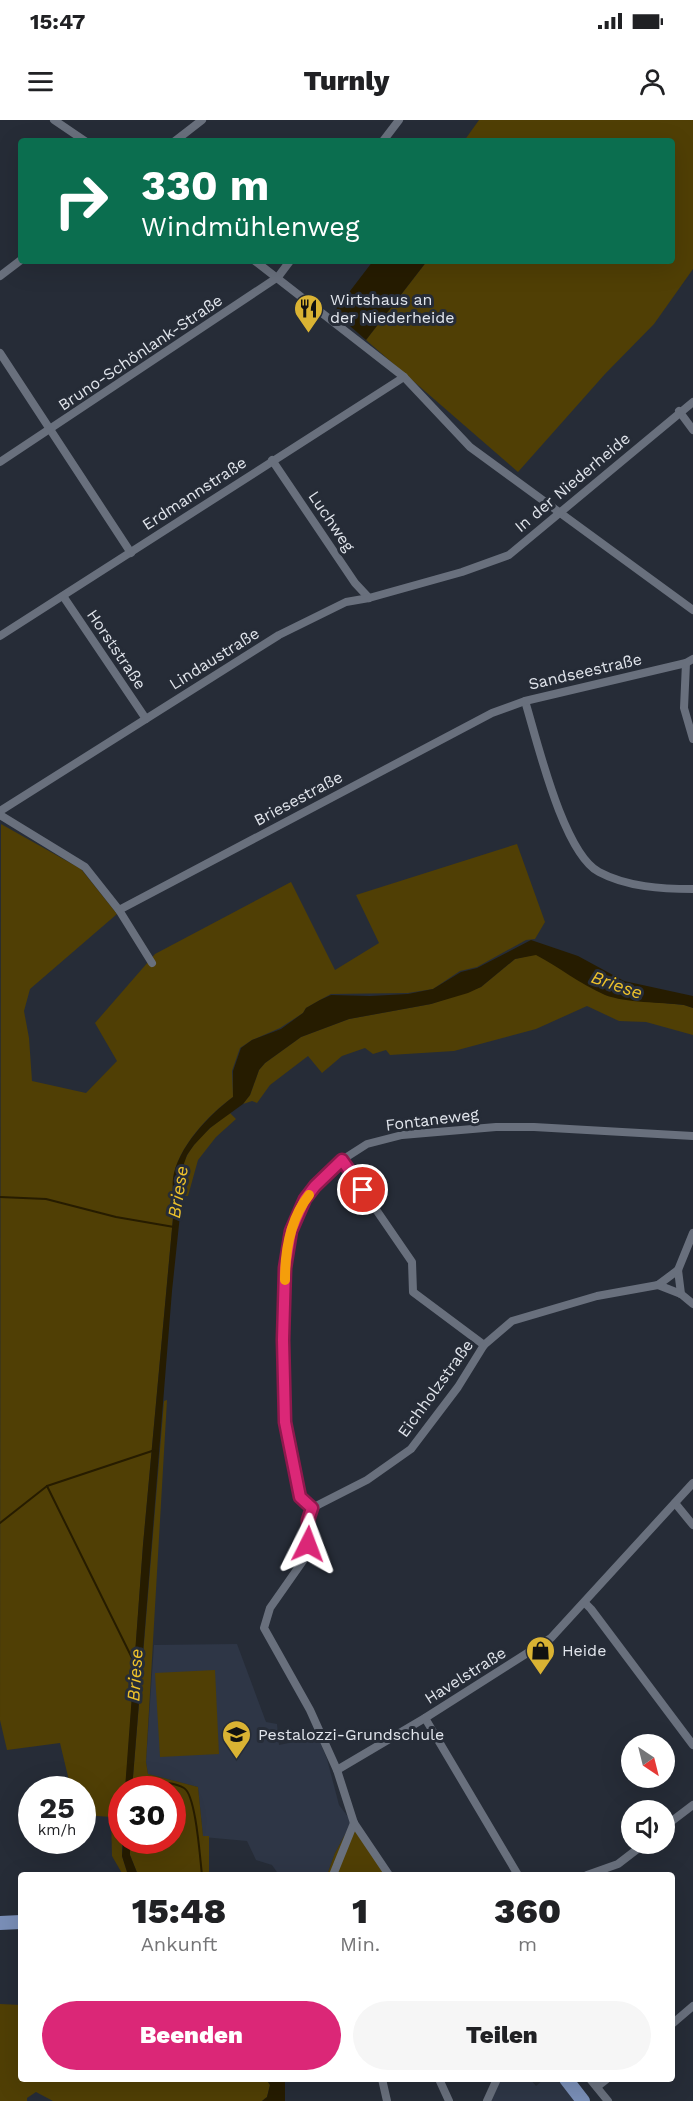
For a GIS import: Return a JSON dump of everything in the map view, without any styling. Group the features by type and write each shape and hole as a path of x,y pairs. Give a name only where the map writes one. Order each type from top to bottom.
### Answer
{"main road":[{"path":"0,1923 18,1922"},
{"path":"568,2082 583,2101"}],"street":[{"path":"54,120 81,138"},
{"path":"179,138 202,120"},
{"path":"385,138 399,120"},
{"path":"0,276 18,262"},
{"path":"259,264 404,377 470,447 693,610"},
{"name":"Bruno-Schönlank-Straße","path":"0,462 278,277 288,264"},
{"path":"0,353 131,553"},
{"name":"Erdmannstraße","path":"0,636 404,377"},
{"name":"In der Niederheide","path":"462,572 509,555 693,402"},
{"path":"680,411 693,430"},
{"name":"Luchweg","path":"272,460 356,583 369,598"},
{"name":"Lindaustraße","path":"0,813 214,674 279,635 346,602 369,598 462,572"},
{"name":"Horststraße","path":"63,596 146,719"},
{"path":"690,661 684,708 693,739"},
{"name":"Sandseestraße","path":"492,713 525,701 690,661"},
{"path":"525,701 563,823 578,849 597,871 629,882 662,889 693,889"},
{"name":"Briesestraße","path":"119,910 492,713"},
{"path":"0,813 85,867 119,910 152,963"},
{"name":"Fontaneweg","path":"312,1508 300,1497 285,1422 283,1340 285,1268 291,1231 305,1199 315,1186 342,1160 367,1144 402,1135 486,1128 534,1127 693,1136"},
{"path":"342,1160 412,1262 413,1292 484,1346"},
{"path":"681,1294 678,1270 693,1233"},
{"name":"Eichholzstraße","path":"312,1508 367,1479 411,1449 458,1388 484,1346 512,1321 597,1296 658,1285 678,1270"},
{"path":"658,1285 681,1294 693,1304"},
{"name":"Havelstraße","path":"337,1770 425,1718 551,1638 693,1483"},
{"path":"675,1503 693,1525"},
{"path":"312,1508 308,1520 308,1544 305,1558 270,1608 264,1628 310,1710 337,1770 354,1822 387,1872"},
{"path":"585,1603 693,1745"},
{"path":"425,1718 516,1872"},
{"path":"675,1819 693,1805"},
{"path":"334,1872 354,1822"},
{"path":"595,1872 618,1864 631,1854"},
{"path":"675,2021 693,2006"},
{"path":"383,2082 387,2101"},
{"path":"440,2082 449,2101"},
{"path":"487,2101 496,2082"},
{"path":"593,2082 608,2101"},
{"path":"597,2087 603,2082"}],"shaded area":[{"path":"479,120 693,120 693,269 654,324 605,374 518,472 366,340 425,264 675,264 675,138 466,138"},
{"path":"1,824 81,869 117,914 30,989 24,1011 29,1038 32,1081 86,1093 117,1061 95,1023 155,954 291,882 335,970 379,943 356,895 517,844 545,922 535,939 526,940 477,967 460,971 433,989 408,993 331,994 306,1008 303,1013 280,1028 240,1048 232,1071 233,1097 205,1122 187,1144 173,1179 174,1207 143,1545 126,1776 108,1776 108,1817 96,1816 96,1776 68,1776 60,1743 7,1750 0,1720"},
{"path":"536,954 606,995 693,1008 693,1035 646,1022 619,1021 587,1006 536,1029 454,1051 390,1055 386,1050 373,1054 365,1048 342,1056 322,1073 308,1056 270,1085 257,1103 252,1101 243,1104 250,1095 259,1070 265,1063 301,1037 349,1019 431,1004 481,987 515,959"},
{"path":"230,1113 236,1119 216,1137 198,1160 188,1196 182,1196 180,1179 186,1157 213,1125"},
{"path":"167,1400 146,1762 148,1774 156,1776 133,1776 164,1401"},
{"name":"Pestalozzi-Grundschule","path":"237,1644 266,1722 277,1724 279,1745 318,1737 327,1759 339,1805 352,1822 335,1853 328,1872 277,1872 272,1865 256,1860 247,1841 203,1837 198,1787 186,1784 186,1776 148,1774 146,1762 154,1645"},
{"path":"215,1670 219,1754 160,1757 155,1673"},
{"path":"186,1784 198,1787 203,1836 209,1836 209,1872 137,1872 130,1855 186,1854"},
{"path":"352,1822 389,1872 328,1872 335,1853"},
{"path":"112,1854 122,1854 127,1872 121,1872"},
{"path":"0,2004 18,2005 18,2082 268,2082 270,2085 267,2097 262,2101 53,2101 36,2092 27,2098 27,2101 0,2101"},
{"path":"498,2082 533,2082 536,2086 541,2082 563,2082 576,2101 489,2101"}],"water":[{"path":"371,264 425,264 366,340 334,312"},
{"name":"Briese","path":"531,940 578,956 624,981 693,996 693,1008 684,1005 613,998 587,986 536,955 515,959 481,987 468,993 431,1004 349,1019 301,1037 265,1063 259,1070 250,1095 243,1104 210,1128 194,1145 187,1155 179,1178 182,1196 172,1291 133,1776 126,1776 143,1545 174,1207 173,1179 176,1167 195,1133 233,1097 233,1071 241,1048 252,1040 281,1029 303,1013 306,1008 331,995 408,994 433,989 461,972 477,968"},
{"path":"122,1854 130,1854 137,1872 127,1872"},
{"path":"268,2082 285,2082 285,2101 262,2101 267,2097 270,2085"}],"waterway":[{"name":"Briese","path":"0,1197 46,1199 116,1217 174,1227"},
{"path":"0,1523 47,1486 155,1450"},
{"name":"Briese","path":"47,1486 135,1664"},
{"path":"186,1790 192,1802 202,1872"}],"slow traffic":[{"path":"285,1280 286,1256 291,1231 309,1195"}],"place":[{"name":"Wirtshaus an der Niederheide","path":"309,334"},
{"name":"Heide","path":"541,1676"},
{"name":"Pestalozzi-Grundschule","path":"237,1760"}],"route":[{"path":"308,1544 308,1520 312,1508 300,1497 285,1422 283,1340 286,1256 291,1231 305,1199 342,1160 363,1190"}]}
